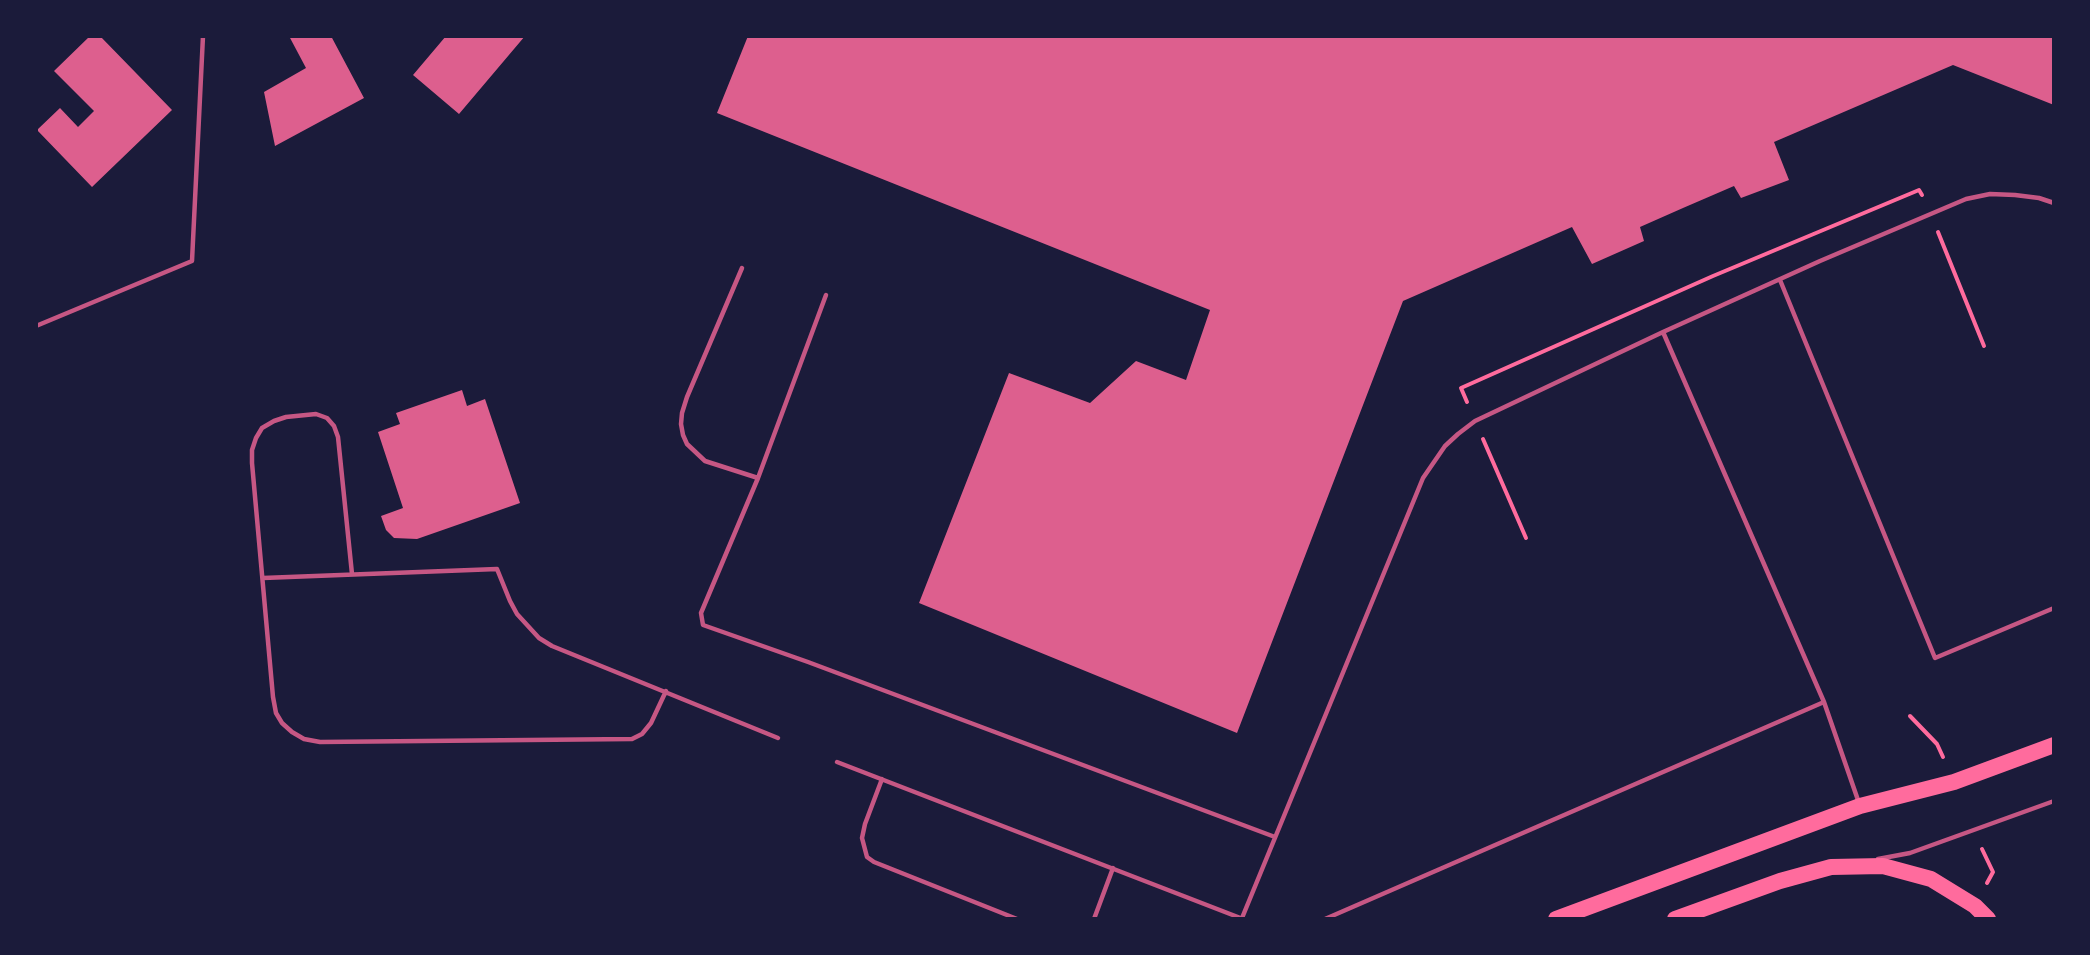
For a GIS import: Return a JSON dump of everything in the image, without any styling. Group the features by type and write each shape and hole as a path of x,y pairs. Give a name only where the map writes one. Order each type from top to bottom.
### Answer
{"highway":[{"path":"1556,919 1860,806 1954,782 2054,745"},
{"path":"1675,919 1780,881 1831,867 1882,866 1931,879 1975,906 1988,919"}],"lane":[{"path":"36,326 192,261 203,36"},
{"path":"837,762 1243,919 1423,477 1445,446 1475,421 1663,332 1966,199 1990,194 2015,195 2039,198 2054,203"},
{"path":"742,268 687,397 681,424 687,444 705,461 758,478"},
{"path":"1780,280 1935,658 2054,608"},
{"path":"826,295 758,478 701,613 700,618 703,625 1275,837"},
{"path":"1663,332 1824,702 1860,806"},
{"path":"352,574 338,437 334,426 327,418 316,414 286,417 274,421 262,428 252,450 273,697 276,713 282,723 304,739 320,742 632,739 642,734 651,723 666,691"},
{"path":"263,578 497,569 510,602 523,621 539,638 552,646 778,738"},
{"path":"1325,919 1824,702"},
{"path":"882,779 862,838 867,857 874,862 1017,919"},
{"path":"1831,867 1910,854 2054,801"},
{"path":"1094,919 1113,868"}],"building":[{"path":"90,36 100,36 172,110 92,187 37,130 60,108 78,127 94,111 54,71"},
{"path":"289,36 331,36 364,98 275,146 264,92 306,68"},
{"path":"446,36 525,36 459,114 413,75"},
{"path":"748,36 2054,36 2054,105 1953,65 1774,142 1789,180 1741,198 1734,186 1640,227 1644,241 1592,264 1572,227 1403,301 1237,733 919,603 1009,373 1090,403 1136,361 1186,380 1210,310 717,113"},
{"path":"462,390 467,406 485,399 520,503 417,539 394,538 386,530 381,516 403,508 378,432 400,424 396,413"}]}
